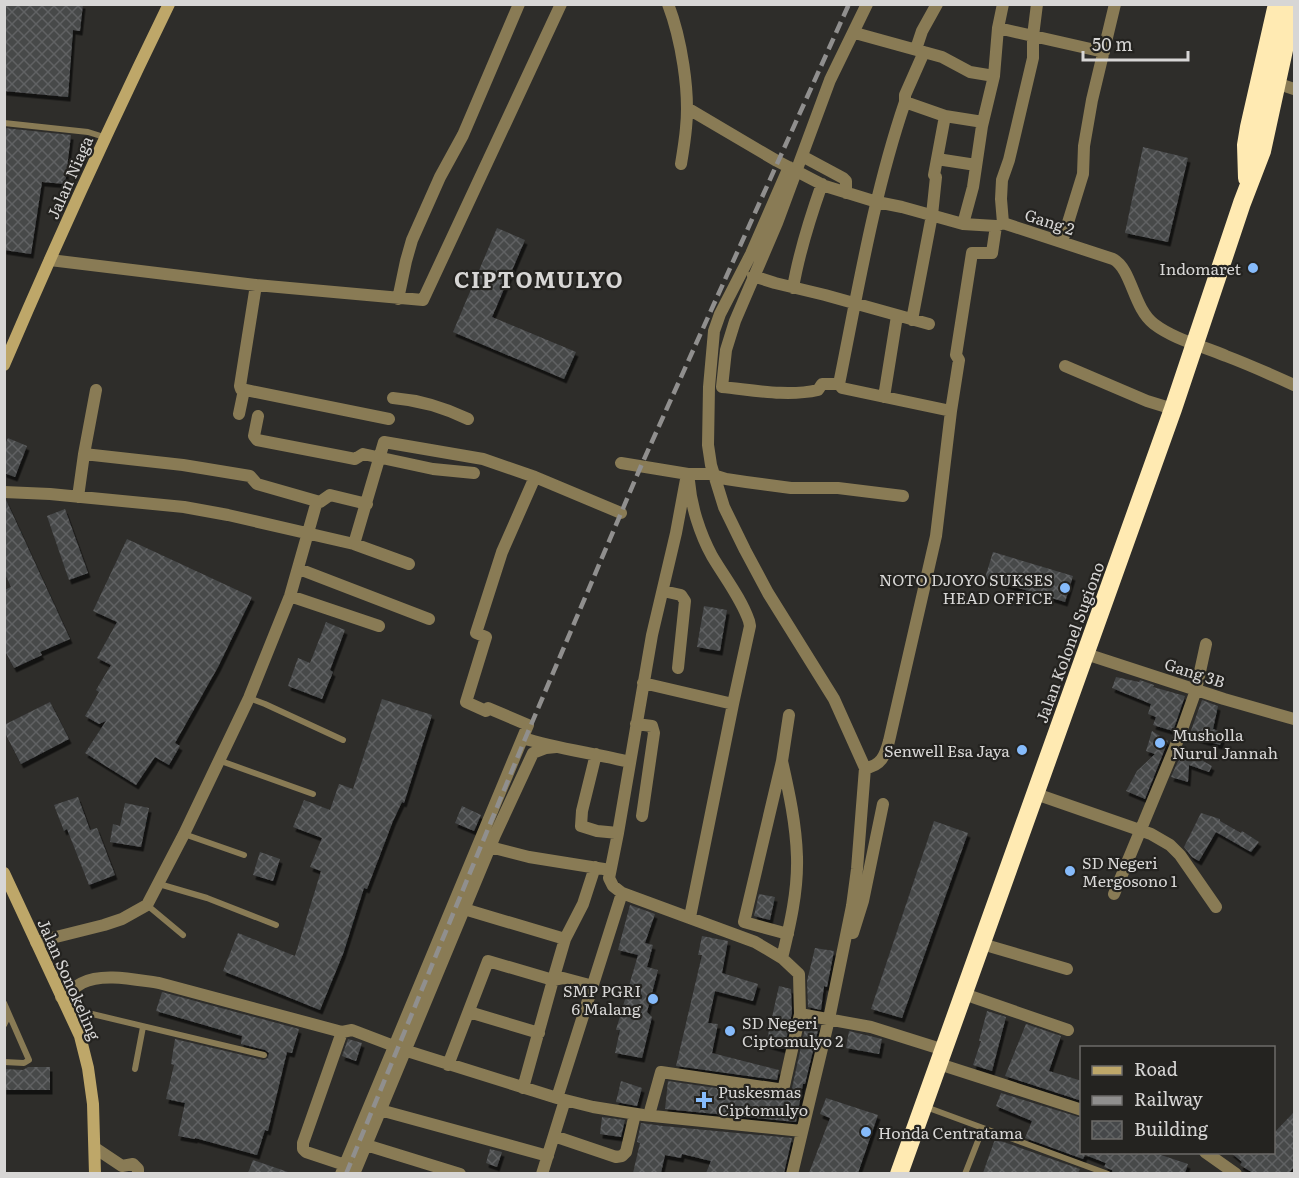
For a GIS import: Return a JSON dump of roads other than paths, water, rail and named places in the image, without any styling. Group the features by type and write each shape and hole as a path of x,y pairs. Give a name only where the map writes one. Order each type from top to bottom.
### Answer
{"highway":[{"name":"Jalan Kolonel Sugiono","path":"1277,4 1278,83"},
{"name":"Jalan Kolonel Sugiono","path":"899,1173 1196,344 1247,189 1246,145 1278,83 1294,4"}],"street":[{"name":"Jalan Niaga","path":"4,365 36,287 104,137 169,4"},
{"path":"398,299 405,261 412,240 440,177 463,135 519,4"},
{"path":"50,260 256,285 423,300 561,4"},
{"path":"668,4 680,44 687,108 687,126 681,164"},
{"path":"792,1173 829,1018 852,906 865,768 834,699 771,598 724,507 708,445 709,387 714,331 720,314 793,168 802,156 830,80 855,33 867,4"},
{"path":"840,384 877,202 905,95 920,51 922,31 937,4"},
{"path":"963,224 973,187 983,122 994,76 998,28 1003,4"},
{"path":"865,768 874,767 886,753 936,536 951,411 960,360 956,355 972,253 992,253 1000,225 1002,180 1034,58 1032,36 1037,4"},
{"path":"1062,242 1083,174 1084,146 1116,4"},
{"path":"998,28 1104,52"},
{"path":"855,33 942,57 970,72 994,76"},
{"path":"905,102 945,116 983,122"},
{"name":"Gang 2","path":"687,108 822,184 846,193 963,224 1000,225 1062,242 1117,261 1131,283 1141,311 1153,323 1169,334 1275,375 1294,385"},
{"path":"912,320 932,215 936,177 934,175 945,116"},
{"path":"802,156 843,178 846,181 846,193"},
{"path":"937,159 976,165"},
{"path":"793,168 777,223 735,321 726,350 722,387 804,392 818,390 822,384 840,384"},
{"path":"794,288 796,268 808,223 822,184"},
{"path":"753,276 929,324"},
{"path":"256,285 241,389 389,419"},
{"path":"884,397 897,316"},
{"path":"1065,366 1147,401 1173,409"},
{"path":"840,384 842,388 951,411"},
{"path":"78,497 96,390"},
{"path":"239,414 244,390"},
{"path":"393,398 407,399 468,419"},
{"path":"258,416 254,436 257,440 355,459 363,454 433,469 474,473"},
{"path":"354,544 384,442 483,459 535,477 621,513"},
{"path":"84,454 183,465 250,476 257,484 320,502 330,495 367,504"},
{"path":"621,463 688,474 714,474 726,479 791,488 838,488 903,496"},
{"path":"649,1115 661,1072 778,1089 784,1086 800,1014 799,974 782,958 755,942 622,893 610,882 609,878 643,683 688,474"},
{"path":"688,474 694,513 710,553 733,589 750,626 732,704 690,917"},
{"path":"347,1171 399,1048 528,725 466,702 486,637 476,633 502,552 535,477"},
{"path":"4,492 184,507 354,544 409,564"},
{"path":"36,942 113,922 147,905 184,834 249,698 290,596 317,501"},
{"path":"299,569 429,619"},
{"path":"663,591 681,595 685,601 678,668"},
{"path":"290,596 379,626"},
{"path":"1114,894 1180,735 1196,690 1206,644"},
{"name":"Gang 3B","path":"1086,654 1294,719"},
{"path":"643,683 732,704"},
{"path":"788,934 744,922 782,760 789,716"},
{"path":"636,724 652,726 654,733 642,816"},
{"path":"522,738 629,762"},
{"path":"347,1171 366,1145 380,1110 399,1048 464,909 532,753 556,747"},
{"path":"596,754 582,811 581,826 597,831 618,833"},
{"path":"782,760 793,815 797,858 794,904 782,958"},
{"path":"1036,794 1151,834 1170,845 1180,855 1216,907"},
{"path":"839,970 844,963 863,901 883,804"},
{"path":"490,847 529,857 610,870"},
{"path":"523,1088 565,939 583,904 595,867"},
{"name":"Jalan Sonokeling","path":"4,873 80,1036 88,1068 93,1104 95,1173"},
{"path":"542,1173 554,1136 561,1099 592,986 622,893"},
{"path":"464,909 565,939"},
{"path":"982,944 1067,969"},
{"path":"448,1065 488,961 554,980 563,978 592,986"},
{"path":"64,1002 82,983 94,978 159,983 342,1032 352,1030 448,1065 593,1107 635,1114 802,1131"},
{"path":"964,994 1068,1030"},
{"path":"469,1012 538,1033"},
{"path":"800,1014 871,1027 942,1057 1080,1109"},
{"path":"342,1032 303,1143 303,1149 347,1171"},
{"path":"380,1110 548,1155"},
{"path":"554,1136 616,1157 622,1156 626,1152 635,1114"},
{"path":"366,1145 460,1173"},
{"path":"95,1148 123,1166 133,1164 138,1169 138,1173"},
{"path":"1208,1154 1236,1173"}],"lane":[{"path":"4,123 88,132 104,137"},
{"path":"249,698 343,740"},
{"path":"218,760 314,794"},
{"path":"184,834 244,855"},
{"path":"159,884 207,898 276,925"},
{"path":"147,905 183,935"},
{"path":"64,1002 143,1027 264,1055"},
{"path":"4,1003 29,1060 24,1063 4,1062"},
{"path":"4,1025 8,1020 9,1012"},
{"path":"135,1069 143,1027"},
{"path":"923,1106 1090,1171 1108,1173"},
{"path":"965,1173 983,1128"}],"railway":[{"path":"346,1174 525,739 641,466 849,4"}],"place":[{"name":"Indomaret","path":"1253,268"},
{"name":"NOTO DJOYO SUKSES HEAD OFFICE","path":"1065,588"},
{"name":"Musholla Nurul Jannah","path":"1160,743"},
{"name":"Senwell Esa Jaya","path":"1022,750"},
{"name":"SD Negeri Mergosono 1","path":"1070,871"},
{"name":"SMP PGRI 6 Malang","path":"653,999"},
{"name":"SD Negeri Ciptomulyo 2","path":"730,1031"},
{"name":"Puskesmas Ciptomulyo","path":"704,1100"},
{"name":"Honda Centratama","path":"866,1132"}],"district":[{"name":"CIPTOMULYO","path":"539,278"}]}
